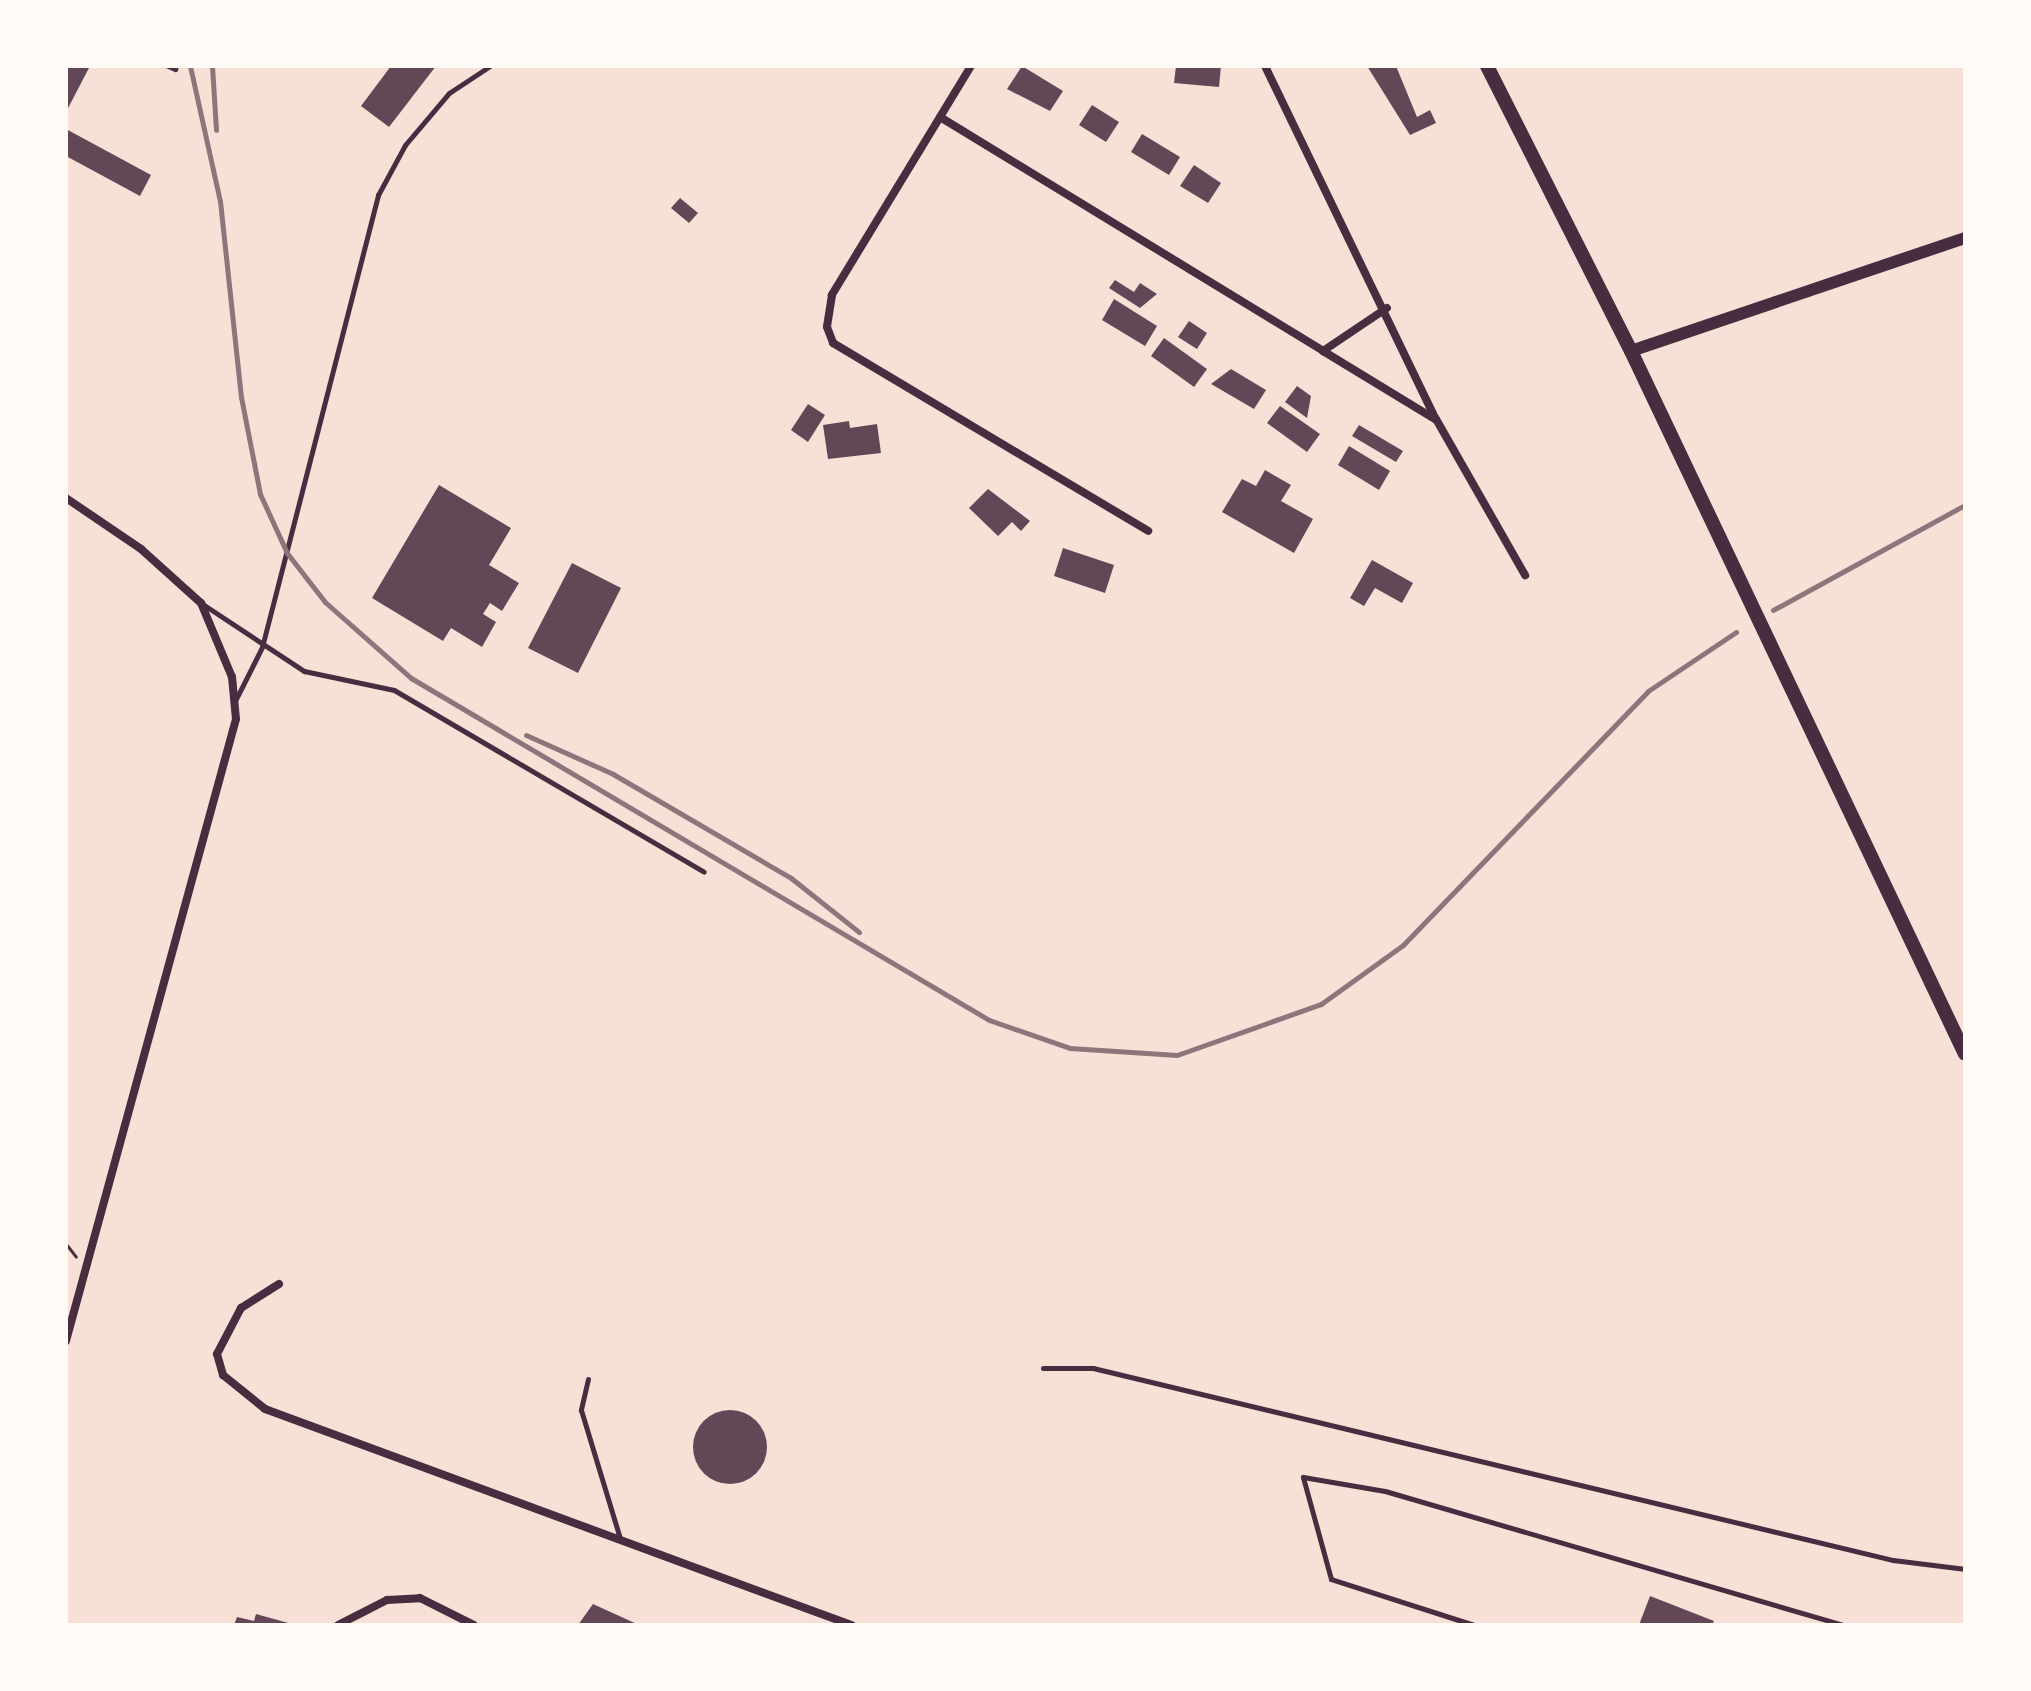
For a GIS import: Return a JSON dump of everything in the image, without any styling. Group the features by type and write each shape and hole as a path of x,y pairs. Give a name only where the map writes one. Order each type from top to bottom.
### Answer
{"main road":[{"path":"1487,66 1631,351 1965,1054"}],"street":[{"path":"971,66 832,295 825,316 833,343 1148,531"},
{"path":"1265,66 1387,308 1436,419 1525,575"},
{"path":"940,117 1436,419"},
{"path":"1631,351 1965,238"},
{"path":"1323,351 1387,308"},
{"path":"66,498 141,549 201,603 222,646 236,719 66,1341"},
{"path":"279,1284 225,1328 217,1354 240,1393 265,1409 851,1625"},
{"path":"338,1625 387,1600 420,1598 474,1625"}],"lane":[{"path":"168,66 175,69"},
{"path":"234,702 262,647 378,195 405,145 449,93 490,66"},
{"path":"201,603 262,647 304,671 394,690 704,872"},
{"path":"1043,1368 1093,1368 1893,1560 1965,1569"},
{"path":"588,1379 581,1410 621,1539"},
{"path":"1474,1625 1331,1579 1303,1477 1385,1491 1843,1625"}],"building":[{"path":"66,66 90,66 66,112"},
{"path":"391,66 436,66 389,127 361,106"},
{"path":"1022,66 1063,91 1050,111 1007,89"},
{"path":"1176,66 1221,66 1219,87 1174,83"},
{"path":"1367,66 1396,66 1417,117 1430,110 1436,123 1410,135"},
{"path":"1092,105 1119,122 1106,142 1079,125"},
{"path":"66,129 151,175 140,196 66,156"},
{"path":"1142,134 1180,157 1169,175 1131,152"},
{"path":"1194,165 1221,183 1208,203 1180,186"},
{"path":"680,198 698,213 689,223 671,208"},
{"path":"1115,280 1134,292 1140,283 1157,294 1140,308 1109,288"},
{"path":"1114,299 1157,326 1145,346 1102,320"},
{"path":"1189,321 1207,333 1197,349 1178,337"},
{"path":"1164,338 1207,369 1194,387 1151,356"},
{"path":"1231,369 1266,390 1254,409 1211,384"},
{"path":"1297,386 1311,396 1307,418 1285,402"},
{"path":"808,404 825,415 808,442 791,430"},
{"path":"1280,406 1320,434 1307,452 1267,423"},
{"path":"849,421 850,428 877,424 881,453 828,459 823,425"},
{"path":"1359,425 1403,451 1396,462 1352,436"},
{"path":"1349,446 1390,471 1379,490 1338,465"},
{"path":"1265,470 1291,485 1281,501 1313,519 1294,553 1222,512 1242,479 1256,486"},
{"path":"439,485 511,528 489,565 519,583 502,611 490,603 483,614 496,622 482,647 451,628 443,641 372,598"},
{"path":"988,489 1030,521 1021,531 1012,522 998,536 969,508"},
{"path":"1063,548 1114,565 1105,593 1054,576"},
{"path":"1372,560 1413,583 1402,603 1375,588 1364,606 1350,598"},
{"path":"572,563 621,588 578,673 528,648"},
{"path":"730,1410 751,1416 761,1426 767,1447 761,1468 751,1478 730,1484 709,1478 699,1468 693,1447 699,1426 709,1416"},
{"path":"1650,1596 1714,1621 1712,1625 1639,1625"},
{"path":"593,1604 639,1625 578,1625"},
{"path":"256,1614 292,1625 234,1625 237,1617 254,1621"}],"railway":[{"path":"190,66 220,201 241,397 260,494 287,553 325,602 411,678 989,1020 1070,1048 1177,1055 1321,1004 1403,945 1648,691 1736,632"},
{"path":"212,66 216,130"},
{"path":"1773,610 1965,505"},
{"path":"526,735 613,774 791,878 859,932"}]}
